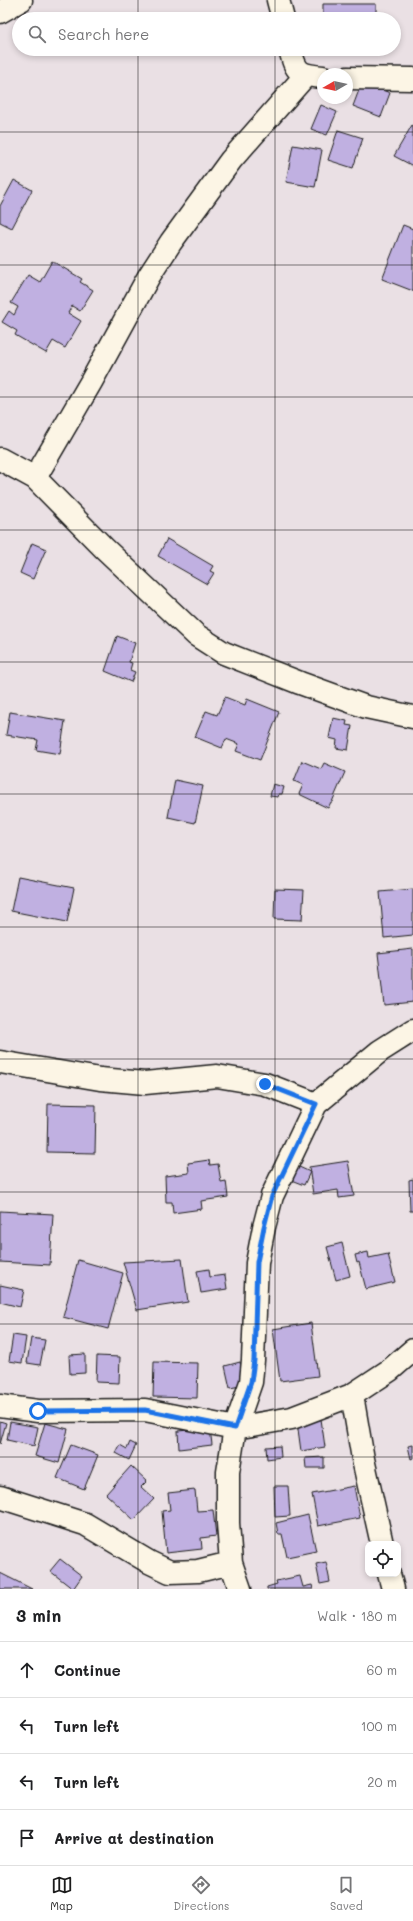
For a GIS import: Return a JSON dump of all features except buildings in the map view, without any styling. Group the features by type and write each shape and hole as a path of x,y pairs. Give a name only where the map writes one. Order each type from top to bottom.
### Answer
{"street":[{"path":"0,12 21,0"},
{"path":"278,0 281,12"},
{"path":"35,478 91,382 149,276 171,242 231,160 314,76 298,70 293,56"},
{"path":"353,78 413,79"},
{"path":"0,459 35,478 104,548 196,635 224,653 366,707 413,717"},
{"path":"240,1589 231,1563 228,1523 228,1472 235,1428 251,1382 254,1360 257,1262 272,1196 316,1104 380,1051 413,1030"},
{"path":"0,1062 100,1079 145,1083 218,1076 265,1084 316,1104"},
{"path":"0,1406 38,1411 145,1410 235,1428 292,1418 352,1395 390,1370 413,1350"},
{"path":"352,1395 363,1459 381,1541"},
{"path":"0,1497 85,1524 149,1562 170,1572 198,1571 231,1563"},
{"path":"390,1577 393,1589"}],"route":[{"path":"38,1411 145,1410 235,1428 251,1382 254,1360 257,1262 264,1227 272,1196 316,1104 265,1084"}]}
